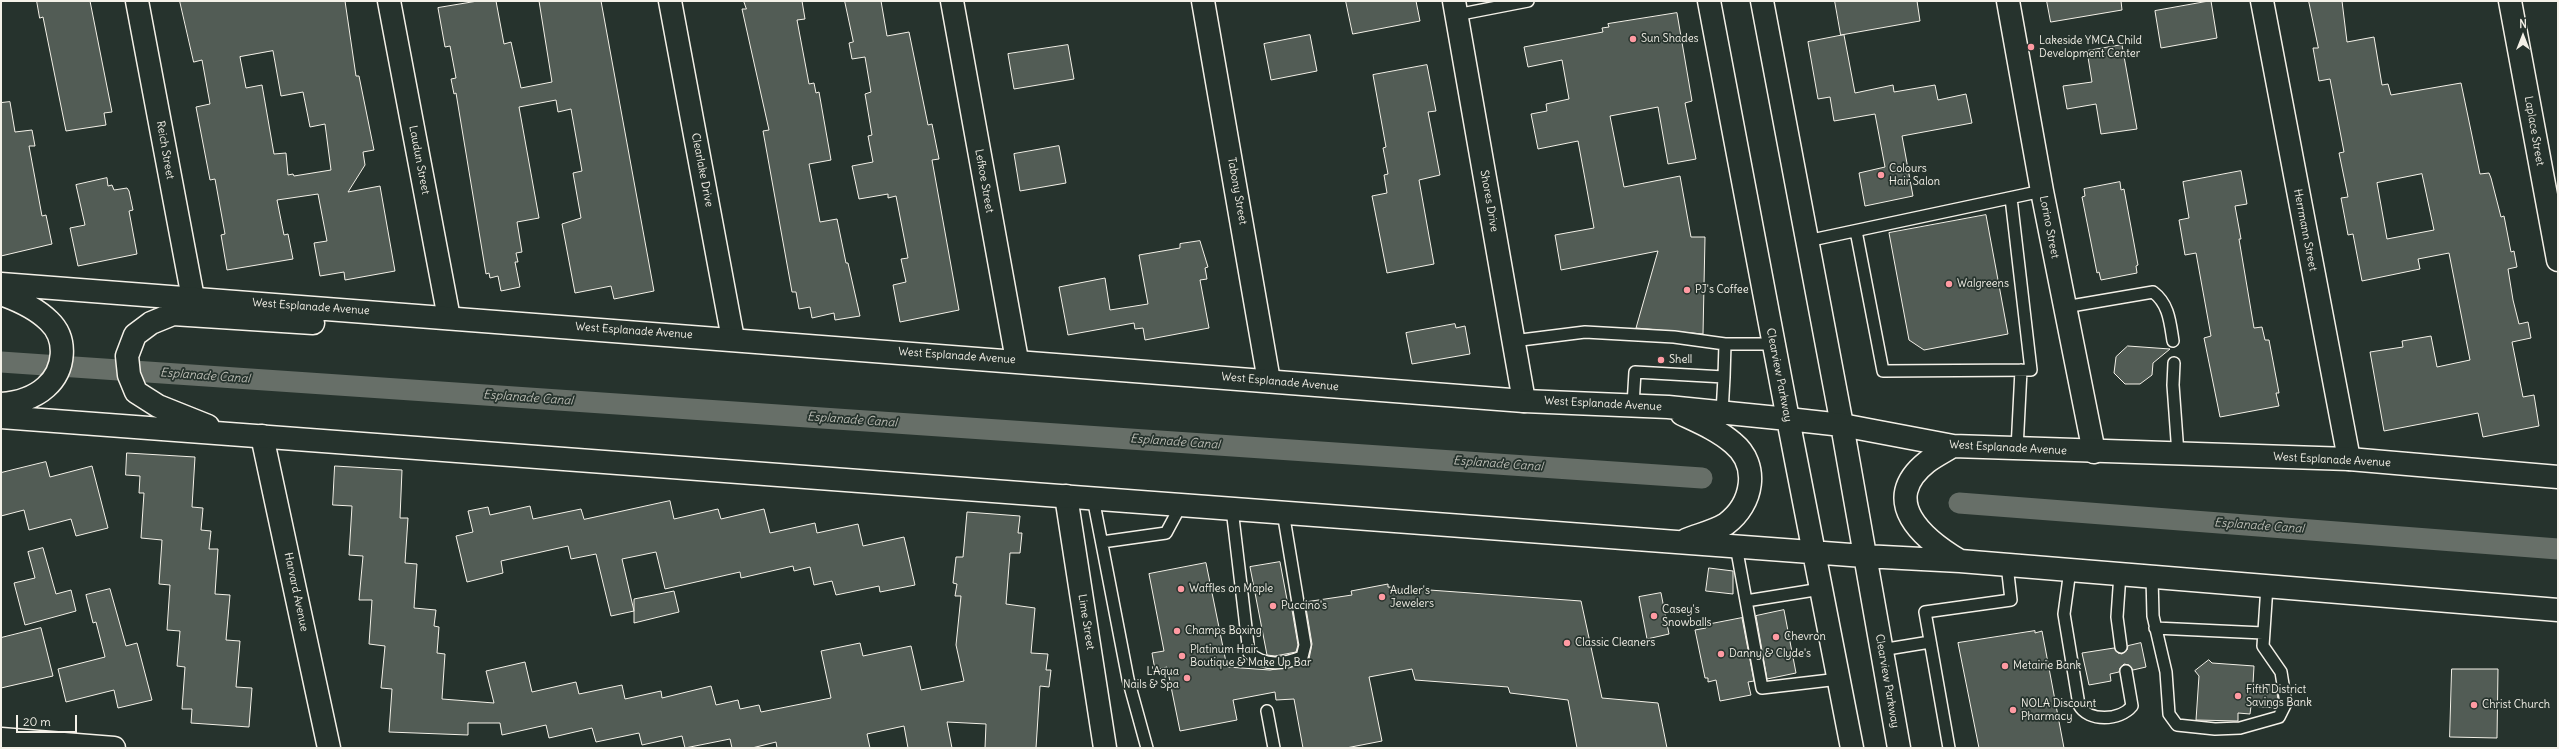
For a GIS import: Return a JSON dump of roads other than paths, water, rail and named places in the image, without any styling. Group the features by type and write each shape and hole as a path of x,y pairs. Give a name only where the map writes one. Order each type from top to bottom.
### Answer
{"main road":[{"name":"Reich Street","path":"137,1 192,298"},
{"name":"Laudun Street","path":"389,1 449,318"},
{"name":"Clearlake Drive","path":"670,1 733,339"},
{"name":"Lefkoe Street","path":"952,1 1017,360"},
{"name":"Tabony Street","path":"1203,1 1269,381"},
{"name":"Clearview Parkway","path":"1709,1 1773,344 1852,748"},
{"name":"Clearview Parkway","path":"1762,1 1842,425 1899,748"},
{"name":"Lorino Street","path":"2008,1 2042,191 2094,452"},
{"name":"Herrmann Street","path":"2262,1 2348,459"},
{"name":"Laplace Street","path":"2510,1 2558,260"},
{"name":"Shores Drive","path":"1455,8 1524,401"},
{"name":"West Esplanade Avenue","path":"1,284 1017,360 1524,401 1668,407 1842,425 1954,446 2094,452 2348,459 2558,477"},
{"path":"1,294 21,301 50,321 60,339 62,363 46,387 18,403 1,404"},
{"path":"230,434 158,406 136,392 128,365 135,335 151,323 173,314 330,324 381,313"},
{"path":"1668,407 1706,425 1734,443 1748,462 1751,487 1741,508 1725,524 1681,542"},
{"path":"1,417 1814,553 1960,561 2558,610"},
{"name":"Harvard Avenue","path":"262,436 329,748"},
{"path":"1954,446 1927,463 1912,479 1906,495 1908,516 1921,533 1939,549 1960,561"},
{"name":"Lime Street","path":"1066,496 1105,748"},
{"path":"1,739 114,748"}],"lane":[{"path":"1455,8 1528,1"},
{"path":"1807,241 2042,191"},
{"path":"1856,231 1884,371 2031,370 2011,198"},
{"path":"2065,307 2153,292 2160,297 2167,309 2173,341"},
{"path":"1513,341 1585,332 1674,337 1725,344 1773,344"},
{"path":"1722,413 1725,344"},
{"path":"2174,363 2178,454"},
{"path":"2017,449 2021,370"},
{"path":"1632,405 1635,372 1724,377"},
{"path":"1093,498 1128,679 1147,748"},
{"path":"1102,542 1166,533 1181,505"},
{"path":"1232,509 1249,653 1255,658 1269,663 1286,663 1302,657 1305,645 1283,512"},
{"path":"1736,546 1762,688 1839,679"},
{"path":"1949,748 1925,612 2011,600 2007,565"},
{"path":"2070,570 2064,614 2079,705 2082,712 2098,718 2128,712 2132,706 2126,671"},
{"path":"2120,574 2117,617 2121,647"},
{"path":"2152,577 2155,628 2166,672 2169,714 2177,725 2215,729 2240,728 2279,717 2286,703 2281,672 2263,646 2267,586"},
{"path":"1746,600 1822,589"},
{"path":"2155,628 2263,633"},
{"path":"1881,650 1930,642"},
{"path":"1267,711 1274,748"}],"waterway":[{"name":"Esplanade Canal","path":"1,362 1702,478"},
{"name":"Esplanade Canal","path":"1959,503 2558,549"}],"place":[{"name":"Sun Shades","path":"1633,39"},
{"name":"Lakeside YMCA Child Development Center","path":"2031,47"},
{"name":"Colours Hair Salon","path":"1881,175"},
{"name":"Walgreens","path":"1949,284"},
{"name":"PJ's Coffee","path":"1687,290"},
{"name":"Shell","path":"1661,360"},
{"name":"Waffles on Maple","path":"1181,589"},
{"name":"Audler's Jewelers","path":"1382,597"},
{"name":"Puccino's","path":"1273,606"},
{"name":"Casey's Snowballs","path":"1654,616"},
{"name":"Champs Boxing","path":"1177,631"},
{"name":"Chevron","path":"1776,637"},
{"name":"Classic Cleaners","path":"1567,643"},
{"name":"Danny & Clyde's","path":"1721,654"},
{"name":"Platinum Hair Boutique & Make Up Bar","path":"1182,656"},
{"name":"Metairie Bank","path":"2005,666"},
{"name":"L'Aqua Nails & Spa","path":"1187,678"},
{"name":"Fifth District Savings Bank","path":"2238,696"},
{"name":"Christ Church","path":"2474,705"},
{"name":"NOLA Discount Pharmacy","path":"2013,710"}]}
